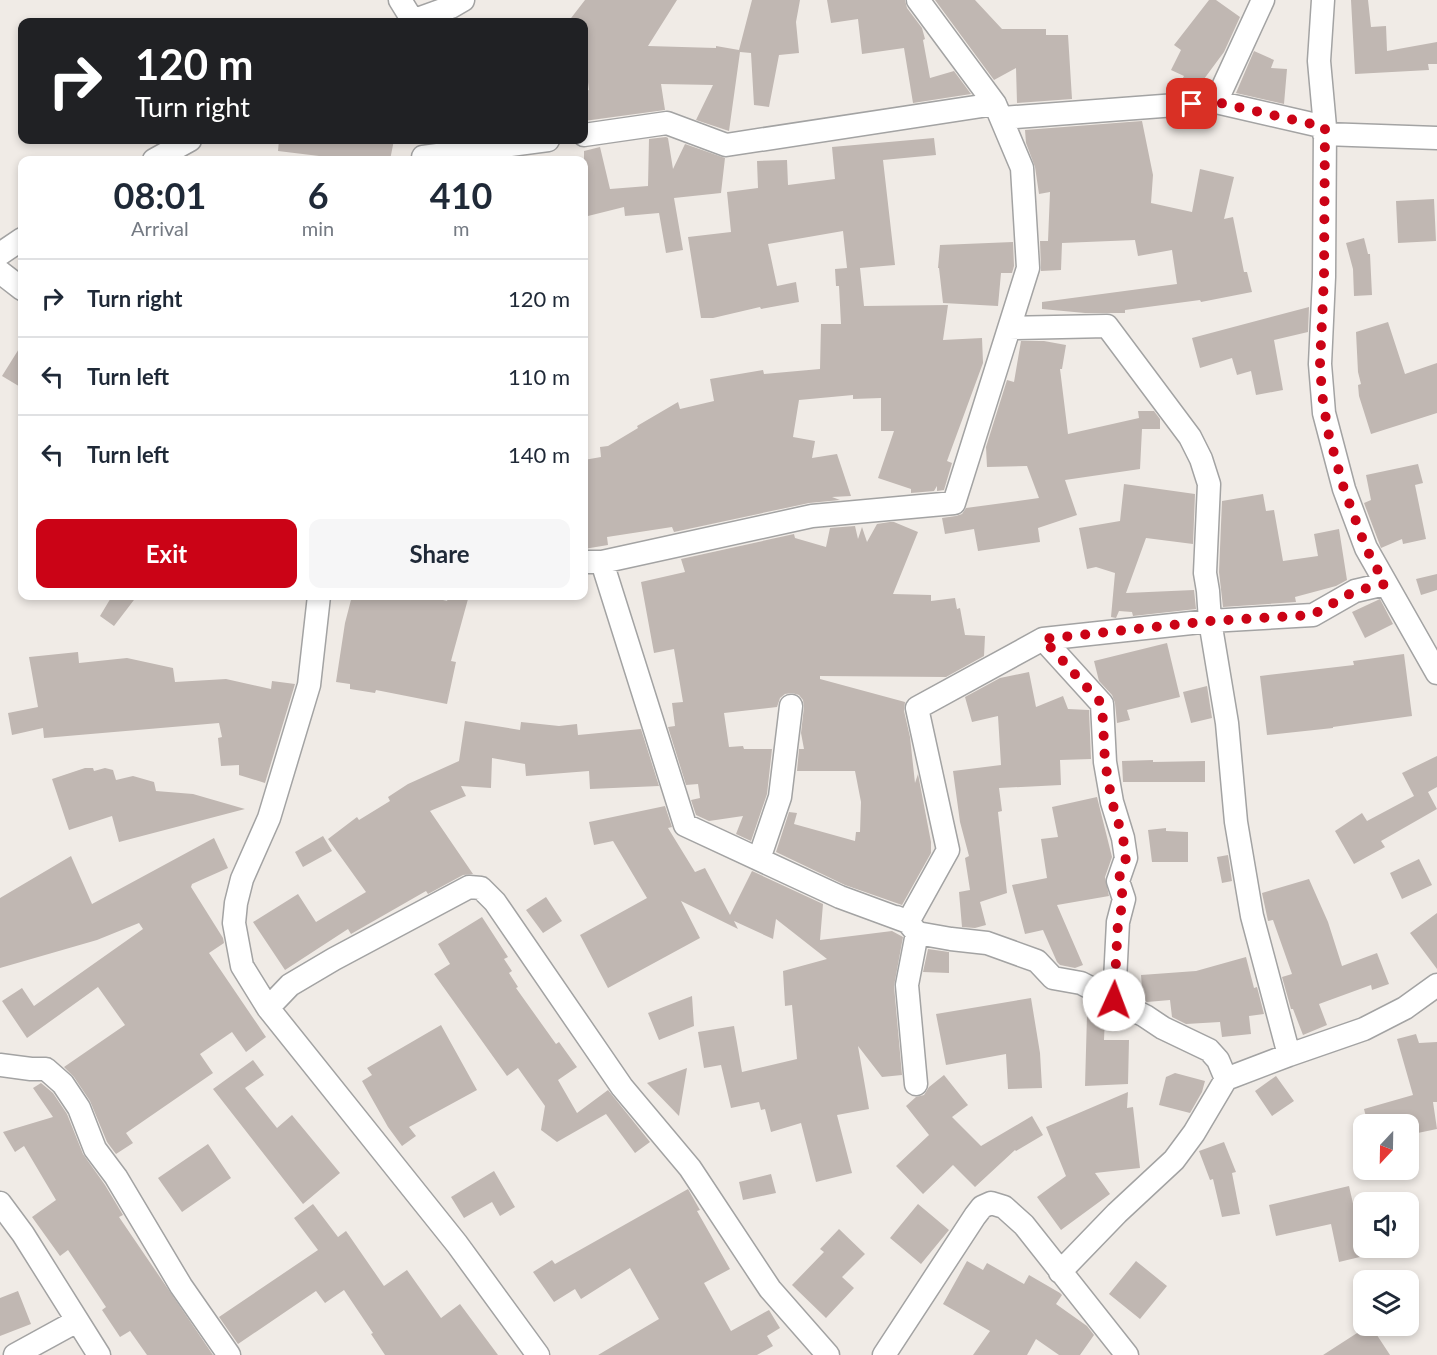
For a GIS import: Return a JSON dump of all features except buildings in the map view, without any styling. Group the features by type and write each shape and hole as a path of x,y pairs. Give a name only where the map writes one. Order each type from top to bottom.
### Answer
{"street":[{"path":"400,0 409,18"},
{"path":"918,0 999,111 1022,168 1028,268 954,503 812,516 592,562 685,825 840,897 913,927 951,939 987,943 1012,950 1037,961 1053,978 1081,983 1145,1016 1163,1028 1209,1050 1218,1060 1226,1079"},
{"path":"1216,102 1263,0"},
{"path":"1323,0 1319,62 1324,130 1324,277 1320,364 1323,403 1344,489 1366,548 1437,673"},
{"path":"425,18 454,10"},
{"path":"588,134 667,123 726,145 999,111 1216,102 1324,130 1437,138"},
{"path":"161,156 183,144"},
{"path":"424,152 507,144"},
{"path":"0,254 18,242"},
{"path":"0,272 18,286"},
{"path":"1010,328 1107,326 1184,428 1201,459 1209,484 1205,573 1209,591 1210,621 1227,723 1236,822 1252,916 1289,1055"},
{"path":"915,1084 907,985 913,927 948,850 917,708 1043,639 1210,621 1312,615 1355,591 1385,584"},
{"path":"319,600 309,685 277,795 242,879 236,903 234,923 242,966 268,1008 457,1244 538,1355"},
{"path":"1043,639 1102,704 1105,762 1126,858 1118,881 1124,899 1118,922 1114,1000"},
{"path":"759,859 780,797 791,706"},
{"path":"268,1008 290,985 334,958 469,886 481,888 495,902 515,930 622,1087 690,1168 770,1289 828,1355"},
{"path":"1060,1272 1117,1213 1174,1160 1194,1133 1226,1079 1378,1023 1405,1008 1437,985"},
{"path":"0,1065 46,1069 63,1084 79,1108 95,1149 116,1177 181,1286 229,1355"},
{"path":"0,1203 23,1234 99,1355"},
{"path":"884,1355 975,1216 986,1205 998,1203 1024,1225 1127,1355"},
{"path":"15,1355 77,1321"}],"route":[{"path":"1114,1000 1118,922 1124,899 1118,881 1126,858 1105,762 1102,704 1043,639 1210,621 1312,615 1355,591 1385,584 1366,548 1344,489 1324,413 1320,364 1324,277 1325,127 1216,102 1192,104"}]}
